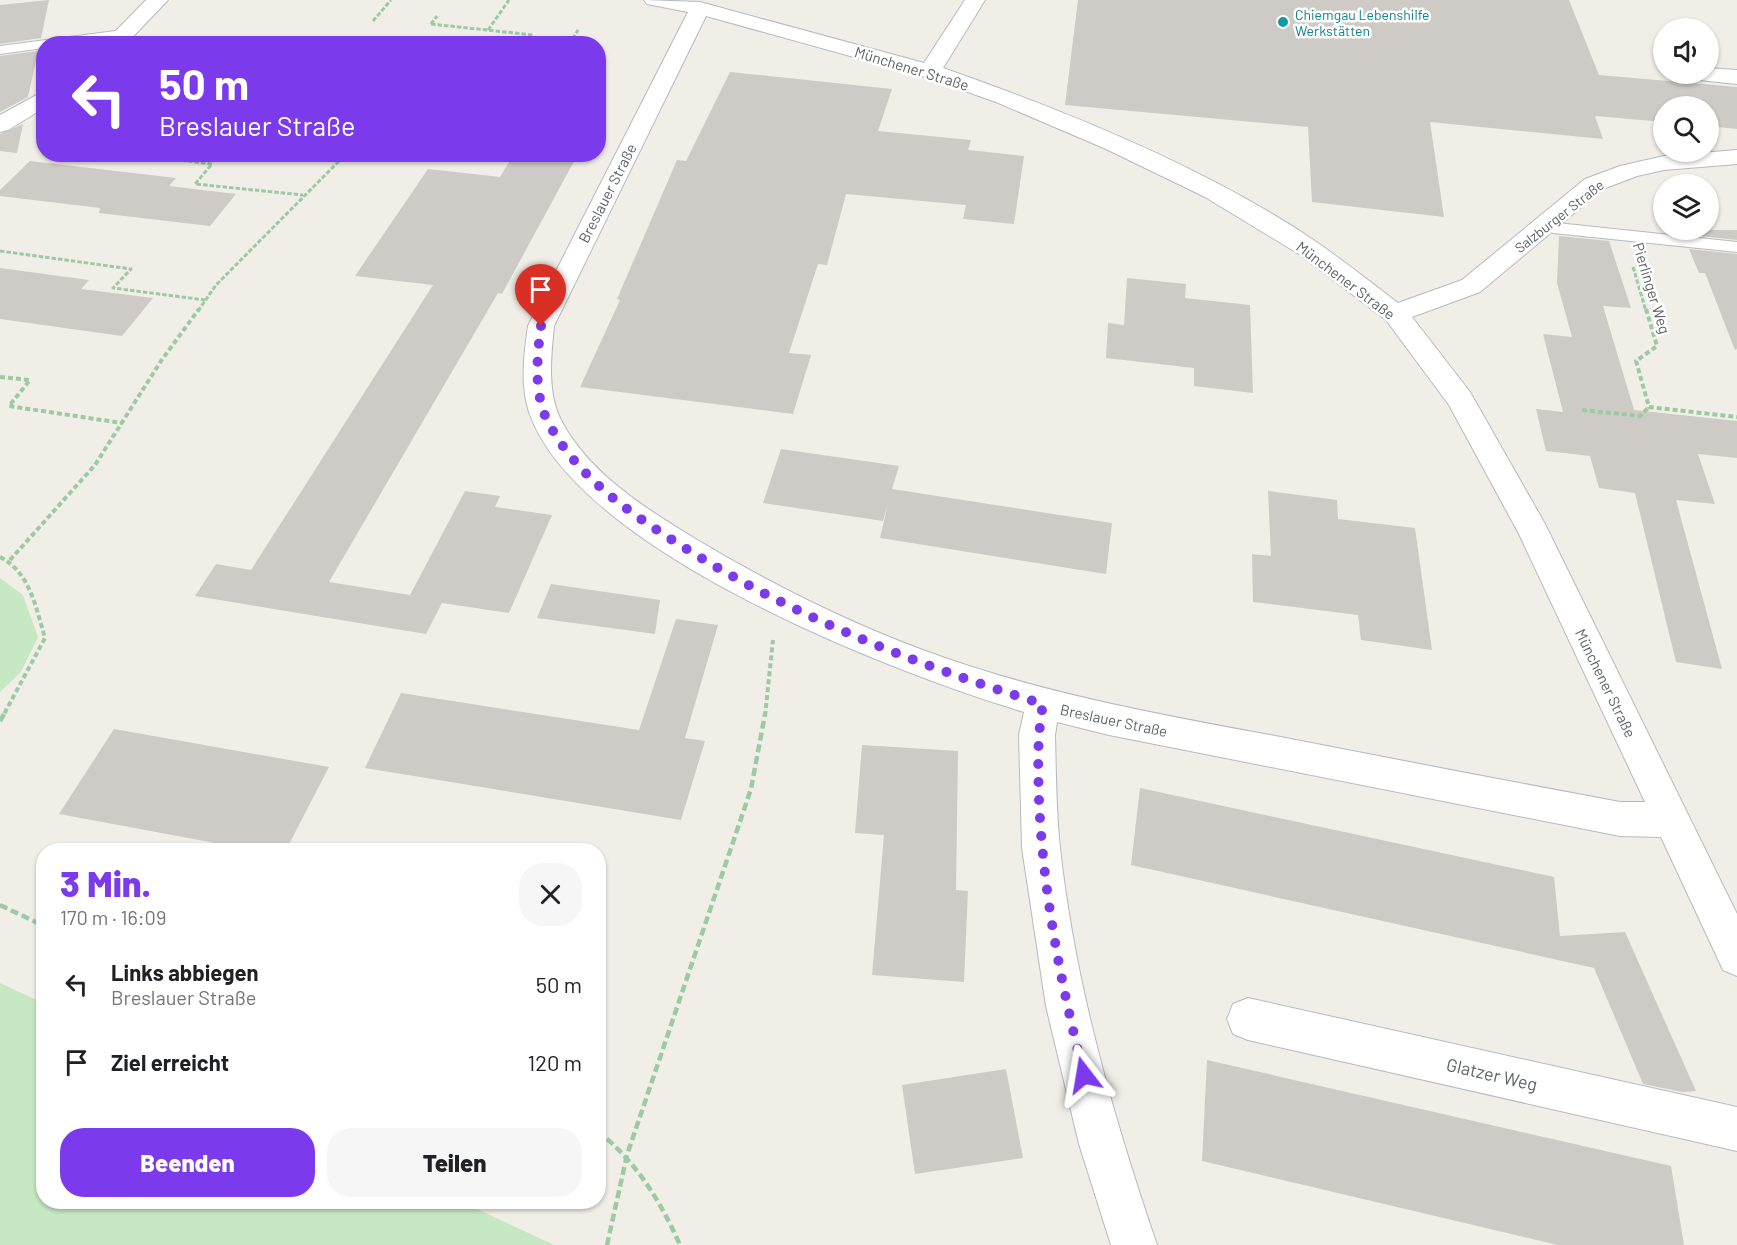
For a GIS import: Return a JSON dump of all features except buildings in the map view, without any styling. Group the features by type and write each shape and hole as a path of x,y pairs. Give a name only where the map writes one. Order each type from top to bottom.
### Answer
{"street":[{"path":"121,36 158,0"},
{"name":"Münchener Straße","path":"654,0 700,8 930,71 1004,98 1114,144 1214,192 1308,248 1395,315 1460,399 1534,533 1737,956"},
{"path":"930,71 975,0"},
{"name":"Breslauer Straße","path":"700,8 541,326 535,369 547,422 576,464 628,512 712,566 866,642 931,668 1043,704 1133,724 1620,819 1672,820"},
{"path":"1719,76 1737,77"},
{"path":"0,125 36,103"},
{"name":"Salzburger Straße","path":"1395,315 1471,286 1594,184 1615,174 1642,165 1694,158 1737,157"},
{"path":"1043,704 1037,735 1041,848 1066,1006 1101,1144 1134,1245"},
{"name":"Glatzer Weg","path":"1248,1018 1737,1129"}],"lane":[{"path":"0,50 36,45"},
{"path":"1546,224 1554,228 1737,247"}],"path":[{"path":"373,21 391,0"},
{"path":"487,30 509,0"},
{"path":"437,16 431,24 532,36"},
{"path":"574,36 578,30"},
{"path":"196,162 212,164 195,184 304,195"},
{"path":"10,560 95,465 216,285 338,162"},
{"name":"Pierlinger Weg","path":"1624,235 1657,346 1636,361 1649,407"},
{"path":"0,251 131,268 114,288 205,300"},
{"path":"0,377 30,381 9,406 122,423"},
{"path":"1582,410 1641,416 1649,407 1737,417"},
{"path":"0,557 10,560 29,588 45,638 0,721"},
{"path":"607,1245 627,1155 751,789 763,730 775,620 786,604"},
{"path":"0,904 2,908 36,923"},
{"path":"606,1138 627,1155 663,1204 680,1245"}],"green space":[{"path":"0,578 23,595 38,637 21,672 0,692"},
{"path":"0,983 36,1000 36,1209 477,1209 554,1245 0,1245"}],"place":[{"name":"Chiemgau Lebenshilfe Werkstätten","path":"1283,22"}],"route":[{"path":"541,326 535,369 547,422 576,464 628,512 712,566 866,642 952,676 1043,704 1037,735 1041,848 1066,1006 1084,1075"}]}
